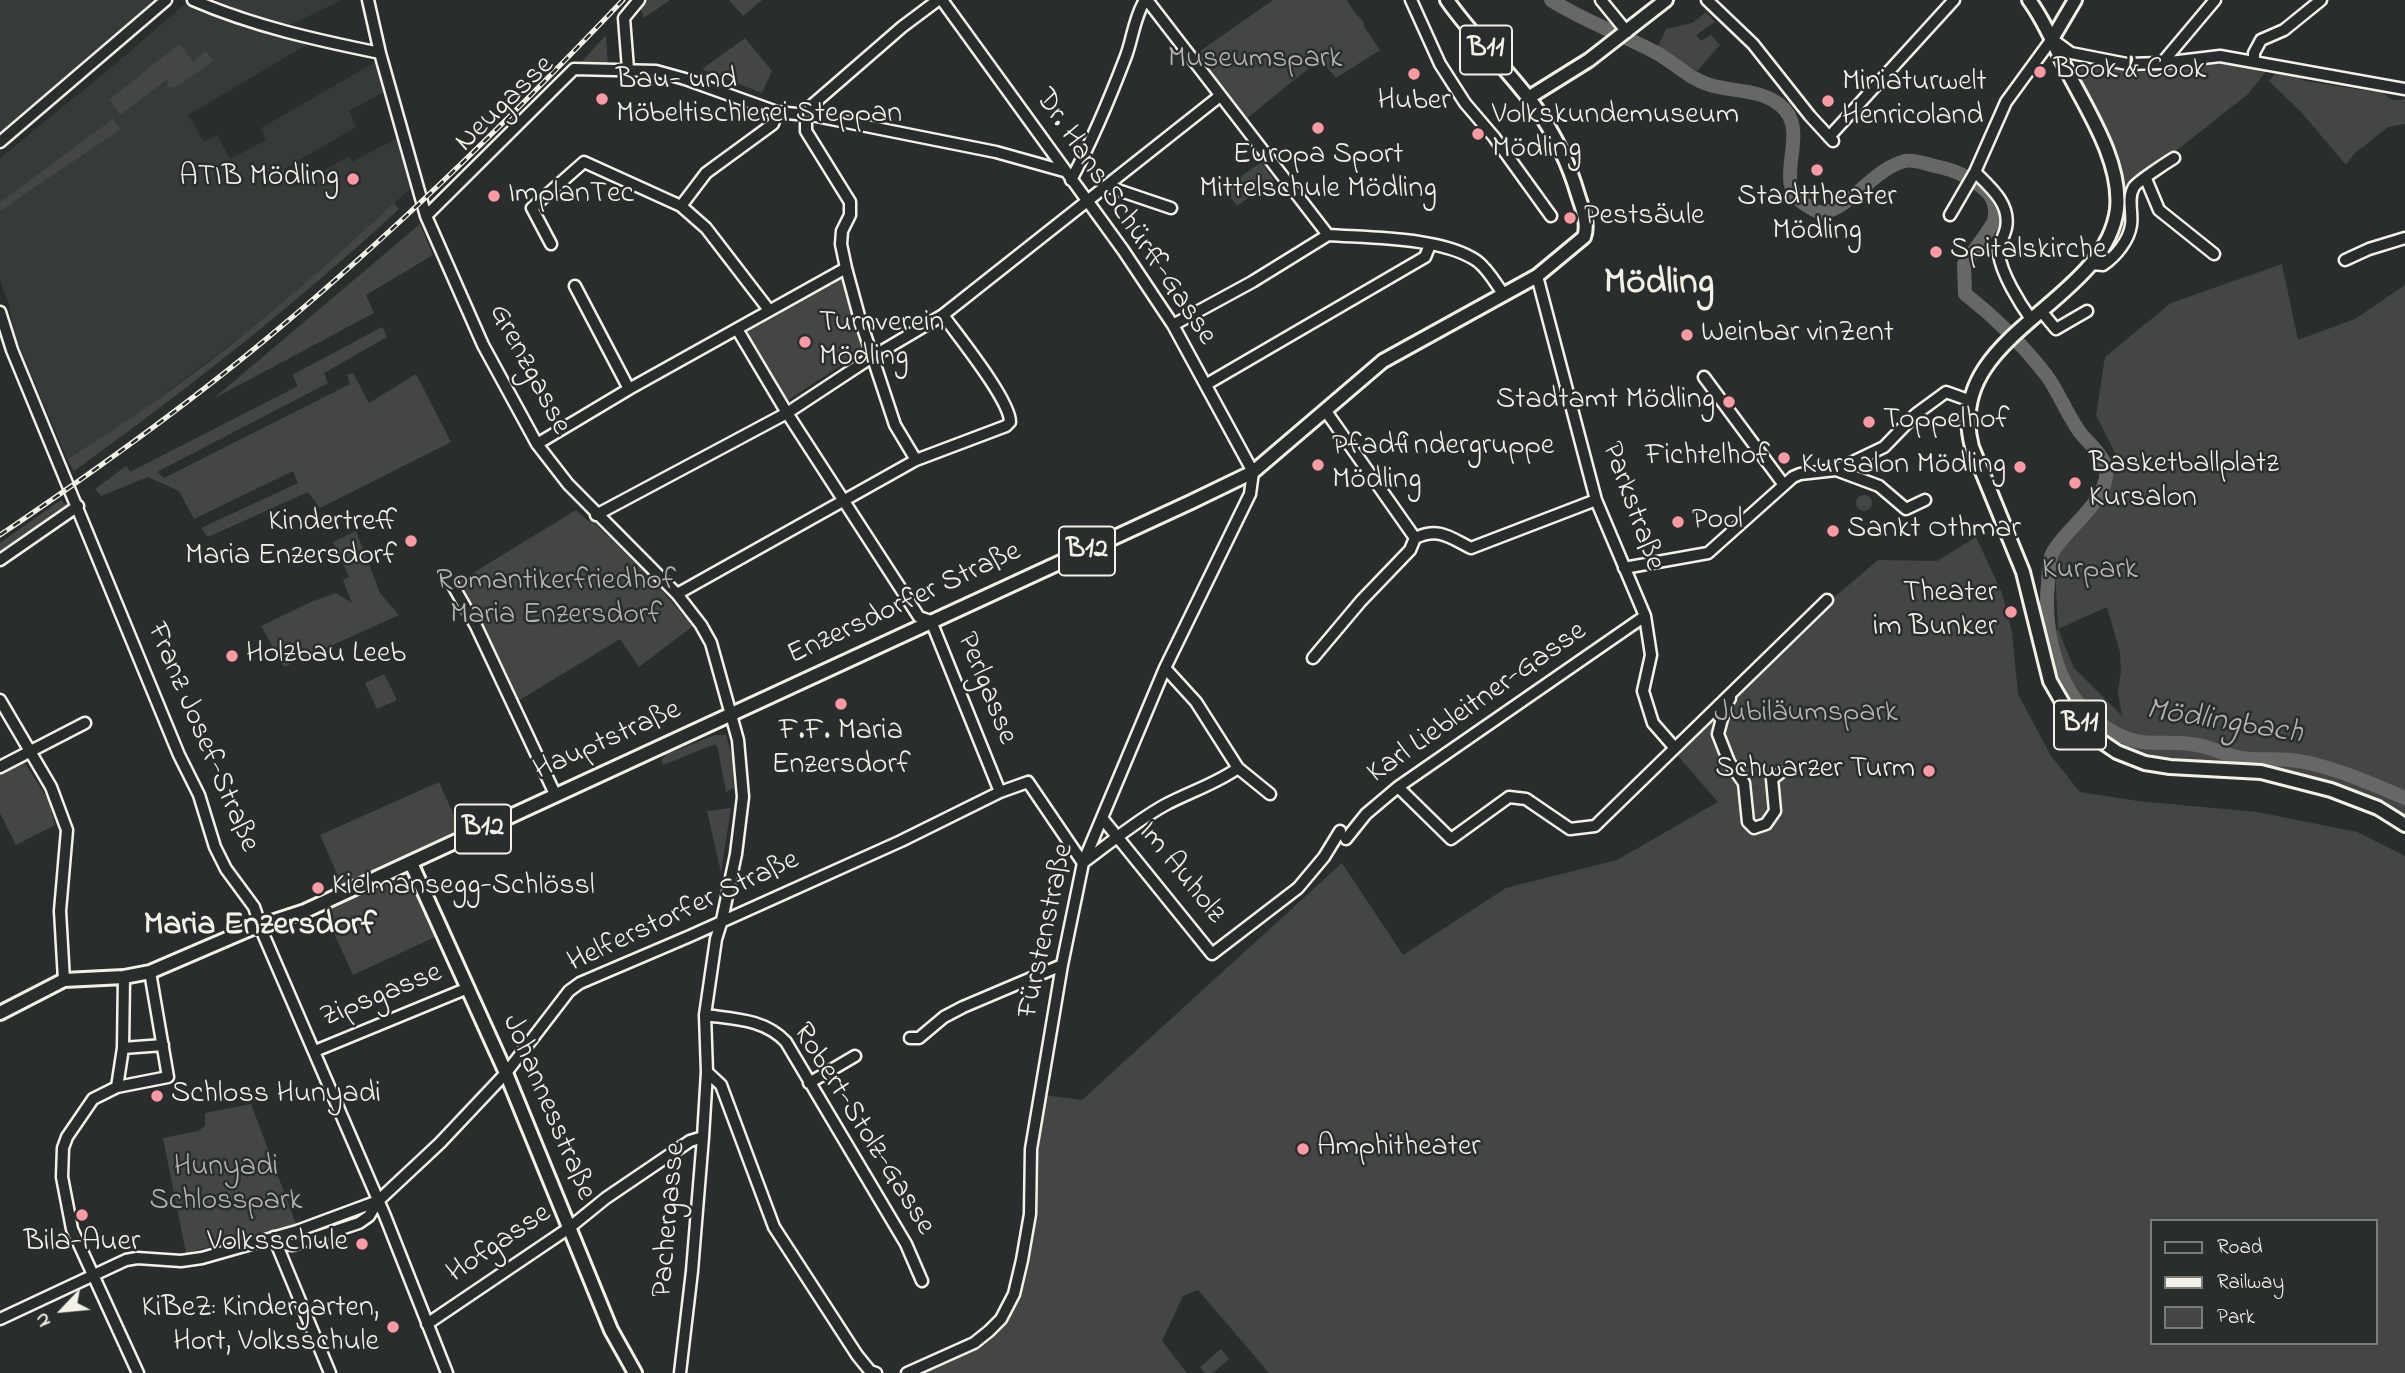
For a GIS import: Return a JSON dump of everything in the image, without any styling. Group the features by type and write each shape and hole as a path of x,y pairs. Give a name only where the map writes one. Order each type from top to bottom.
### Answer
{"main road":[{"name":"B11","path":"1447,0 1472,34 1528,98"},
{"path":"1528,98 1581,66 1666,0"},
{"name":"B11","path":"2029,0 2095,124 2113,169 2117,190 2114,223 2109,237 2092,264 2013,334 1982,373 1971,401 1969,436 1972,447 2023,572 2050,681 2065,707 2086,731 2117,752 2145,763 2170,768 2261,772 2331,790 2378,808 2405,825"},
{"path":"2052,39 2075,0"},
{"name":"Enzersdorfer Straße","path":"732,714 1096,547 1252,472 1383,361 1538,276 1584,237 1586,231 1582,207 1565,158 1528,98"},
{"name":"Hauptstraße","path":"0,1013 64,980 124,977 150,972 262,925 306,911 732,714"},
{"name":"Johannesstraße","path":"411,863 506,1073 611,1330 635,1373"}],"street":[{"path":"0,142 166,0"},
{"path":"193,0 305,37 380,53"},
{"name":"Grenzgasse","path":"368,0 380,53 426,216 483,345 537,444 596,515 677,594 711,643 741,755 743,797 736,853 722,920"},
{"path":"628,69 624,18 639,0"},
{"path":"806,124 811,122 813,111 902,27 940,0"},
{"name":"Dr. Hans Schürff-Gasse","path":"940,0 1087,201 1173,325 1252,472"},
{"path":"806,124 801,122 797,114 801,107 996,152 1067,176 1081,162 1127,54 1136,14 1146,0 1328,234"},
{"path":"1411,0 1440,64 1465,103 1494,137 1551,216"},
{"path":"1601,0 1623,35"},
{"path":"1707,0 1753,44 1831,139 1954,0"},
{"path":"2162,63 2215,0"},
{"path":"2254,60 2254,53 2261,40 2284,30 2320,0"},
{"path":"1950,215 1974,173 2006,102 2052,39 2071,53 2127,64 2162,63 2220,55 2405,89"},
{"name":"Neugasse","path":"426,216 574,69 656,71 777,112 797,114"},
{"path":"596,515 787,413 872,357 943,315 1220,96"},
{"path":"681,206 706,173 774,124 777,112"},
{"path":"806,124 806,131 850,202 850,215 842,231 841,244 846,268 895,425 916,460"},
{"path":"2092,264 2103,265 2112,259 2123,244 2131,226 2130,201 2134,186 2174,158"},
{"path":"551,244 532,208 584,162 681,206 706,228 769,310"},
{"path":"1974,173 1997,194 2005,209 2007,220 1999,247 1999,257 2019,303 2056,329 2087,311"},
{"path":"2146,178 2159,210 2214,254"},
{"path":"1106,186 1171,208"},
{"path":"1173,325 1252,282 1328,234 1460,253 1476,260 1503,295"},
{"path":"2345,260 2405,238"},
{"path":"1206,384 1425,257 1429,249"},
{"path":"537,444 629,389 846,268"},
{"name":"Parkstraße","path":"1538,276 1596,500 1645,617 1651,655 1643,691 1653,723 1674,747"},
{"path":"575,286 629,389"},
{"name":"Franz Josef-Straße","path":"0,312 12,350 179,755 200,795 215,847 226,869 254,907 262,925 264,936 315,1051 447,1373"},
{"path":"677,594 916,460 1006,426 1011,419 988,377 943,315"},
{"name":"Perlgasse","path":"737,328 787,413 919,617 931,621 1000,792 1028,782 1083,863"},
{"path":"1704,377 1784,485"},
{"path":"1624,568 1708,552 1800,474 1836,470 1884,447 1916,414 1946,392 1971,401"},
{"path":"1325,410 1415,538"},
{"path":"1836,470 1879,486 1906,509 1926,500"},
{"name":"Fürstenstraße","path":"907,1373 974,1343 1000,1319 1014,1294 1030,1214 1031,1149 1062,965 1083,863 1165,668 1250,494 1252,472"},
{"path":"1313,659 1361,601 1409,550 1415,538 1430,531 1443,534 1471,548 1596,500"},
{"path":"0,560 78,506"},
{"path":"451,582 476,626 555,794"},
{"path":"1398,787 1451,839 1509,797 1526,799 1570,829 1595,827 1827,600"},
{"name":"Karl Liebleitner-Gasse","path":"1343,835 1398,787 1645,617"},
{"path":"1165,668 1196,702 1238,768 1270,793"},
{"path":"1735,689 1725,707 1718,734 1729,762 1744,783 1748,822 1754,828 1766,824 1775,811 1772,779 1780,772"},
{"path":"0,700 51,786 67,830 60,911 64,980"},
{"path":"0,767 85,723"},
{"path":"1083,863 1162,807 1200,787 1221,780 1238,768"},
{"name":"Helferstorfer Straße","path":"378,1202 440,1143 506,1073 574,987 901,841 1000,792"},
{"name":"Im Auholz","path":"1102,818 1212,954 1298,888 1343,835"},
{"name":"Pachergasse","path":"680,1373 704,1137 705,1015 716,939 722,920"},
{"path":"910,1038 919,1038 944,1017 963,1007 1062,965"},
{"path":"138,1373 72,1228 62,1177 63,1148 67,1137 93,1099 117,1087 168,1077 150,972"},
{"path":"117,1087 123,1048 124,977"},
{"name":"Zipsgasse","path":"315,1051 468,988"},
{"name":"Robert-Stolz-Gasse","path":"705,1015 757,1023 777,1032 786,1042 906,1244 922,1281"},
{"path":"123,1048 163,1045"},
{"path":"809,1083 855,1056"},
{"path":"706,1072 721,1085 774,1227 857,1355 870,1371 876,1373"},
{"name":"Hofgasse","path":"427,1324 569,1228 606,1198 680,1147 704,1137"},
{"path":"0,1319 119,1263 136,1258 193,1260 274,1237 378,1202"},
{"path":"274,1237 330,1373"}],"shaded area":[{"path":"0,0 156,0 0,134"},
{"path":"216,0 342,0 286,27 220,8"},
{"path":"186,3 247,29 308,44 188,115 204,142 217,135 230,159 266,140 261,128 377,61 386,91 349,111 356,127 284,169 294,187 349,156 352,162 399,137 413,186 268,316 120,427 67,459 14,334 9,305 0,280 0,158"}],"green space":[{"path":"644,0 670,0 644,18 639,5"},
{"path":"729,0 762,0 743,16"},
{"name":"Museumspark","path":"1273,0 1347,0 1380,50 1336,78 1320,59 1246,119 1196,54"},
{"path":"1706,12 1715,22 1696,35 1701,41 1711,35 1720,45 1697,71 1657,48 1666,29 1692,23"},
{"path":"606,35 608,66 578,66"},
{"path":"745,38 772,71 762,93 702,69"},
{"path":"179,44 193,61 206,51 213,61 178,86 167,88 168,79 120,115 109,100"},
{"path":"2086,63 2133,73 2221,63 2267,70 2248,94 2138,181 2125,185 2102,124 2072,67"},
{"path":"2275,74 2383,93 2394,100 2405,98 2405,124 2388,127 2354,154 2346,165 2302,113 2269,81"},
{"path":"113,119 121,129 0,211 0,202"},
{"path":"1261,162 1274,180 1237,206 1224,189"},
{"path":"394,203 399,209 281,312 200,377 74,471 67,459 154,402 237,340 317,273"},
{"path":"420,224 433,255 366,295 374,313 213,399"},
{"name":"Kurpark","path":"2282,264 2298,340 2355,319 2405,285 2405,818 2365,793 2260,763 2169,760 2111,742 2083,714 2055,668 2047,634 2058,629 2055,565 2065,544 2098,504 2100,460 2116,455 2096,415 2105,357 2171,303","holes":["2107,607 2120,652 2118,692 2122,716 2074,668 2058,629"]},
{"name":"Turnverein Mödling","path":"838,279 843,281 862,351 787,401 746,333"},
{"path":"382,327 387,337 324,373 328,383 157,472 164,478 350,384 347,375 353,373 369,403 416,374 451,442 320,508 308,492 208,537 201,528 298,483 293,471 194,519 179,491 148,477 101,496 95,489 126,466 130,472 298,386 292,375"},
{"path":"1864,495 1872,503 1864,511 1856,503"},
{"path":"61,500 66,505 0,552 0,543"},
{"name":"Romantikerfriedhof Maria Enzersdorf","path":"576,510 588,521 591,520 647,574 693,626 639,667 620,639 518,701 460,581"},
{"path":"356,531 380,593 399,615 284,667 261,626 336,593 352,603 343,580 349,577 333,542"},
{"name":"Jubiläumspark","path":"1976,537 2002,593 2012,632 2018,694 2051,756 2080,792 2138,801 2257,812 2357,832 2405,856 2405,1373 1269,1373 1198,1290 1183,1296 1162,1341 1187,1373 922,1373 981,1344 1005,1322 1018,1292 1043,1095 1082,1100 1342,863 1403,955 1506,888 1617,860 1718,802 1678,756 1811,617 1878,560 1937,561"},
{"path":"384,674 397,700 377,709 365,683"},
{"path":"715,735 726,735 733,761 734,788 726,792 715,744 663,765 661,760 667,754"},
{"path":"23,760 49,801 55,825 16,845 0,813 0,772"},
{"path":"439,782 460,829 343,887 320,835"},
{"path":"731,808 721,872 707,811"},
{"path":"402,876 413,881 437,936 353,975 324,911"},
{"name":"Hunyadi Schlosspark","path":"251,1104 296,1224 186,1253 163,1138 198,1131 205,1126 205,1113"},
{"path":"363,1213 365,1215 328,1230 290,1241 287,1239"},
{"path":"1221,1349 1229,1359 1213,1373 1205,1373 1200,1367"}],"waterway":[{"name":"Mödlingbach","path":"1551,0 1655,52 1702,82 1755,93 1780,105 1789,116 1793,129 1791,184 1795,195 1817,211 1829,211 1839,206 1882,172 1905,161 1920,162 1957,172 1987,192 1994,203 1995,217 1989,230 1964,264 1965,294 2009,332 2038,365 2079,431 2102,459 2106,469 2105,480 2095,502 2059,543 2049,563 2047,603 2051,644 2065,682 2076,700 2089,715 2105,727 2130,739 2151,743 2184,743 2243,758 2284,759 2318,765 2405,798"}],"railway":[{"path":"0,535 176,411 323,291 455,170 623,0"}],"place":[{"name":"Book & Cook","path":"2040,72"},
{"name":"Huber","path":"1414,74"},
{"name":"Bau- und Möbeltischlerei Steppan","path":"602,99"},
{"name":"Miniaturwelt Henricoland","path":"1828,101"},
{"name":"Europa Sport Mittelschule Mödling","path":"1318,128"},
{"name":"Volkskundemuseum Mödling","path":"1478,134"},
{"name":"Stadttheater Mödling","path":"1817,170"},
{"name":"ATIB Mödling","path":"353,179"},
{"name":"ImplanTec","path":"494,196"},
{"name":"Pestsäule","path":"1570,218"},
{"name":"Spitalskirche","path":"1936,252"},
{"name":"Weinbar vinZent","path":"1687,335"},
{"name":"Turnverein Mödling","path":"805,342"},
{"name":"Stadtamt Mödling","path":"1729,402"},
{"name":"Toppelhof","path":"1869,422"},
{"name":"Fichtelhof","path":"1784,458"},
{"name":"Pfadfindergruppe Mödling","path":"1318,465"},
{"name":"Kursalon Mödling","path":"2020,467"},
{"name":"Basketballplatz Kursalon","path":"2075,483"},
{"name":"Pool","path":"1678,522"},
{"name":"Sankt Othmar","path":"1833,531"},
{"name":"Kindertreff Maria Enzersdorf","path":"411,541"},
{"name":"Theater im Bunker","path":"2011,612"},
{"name":"Holzbau Leeb","path":"232,656"},
{"name":"F.F. Maria Enzersdorf","path":"841,704"},
{"name":"Schwarzer Turm","path":"1929,771"},
{"name":"Kielmansegg-Schlössl","path":"318,888"},
{"name":"Schloss Hunyadi","path":"157,1096"},
{"name":"Amphitheater","path":"1303,1149"},
{"name":"Bila-Auer","path":"82,1215"},
{"name":"Volksschule","path":"362,1244"},
{"name":"KiBeZ: Kindergarten, Hort, Volksschule","path":"393,1327"}],"district":[{"name":"Mödling","path":"1659,286"},
{"name":"Maria Enzersdorf","path":"260,928"}]}
